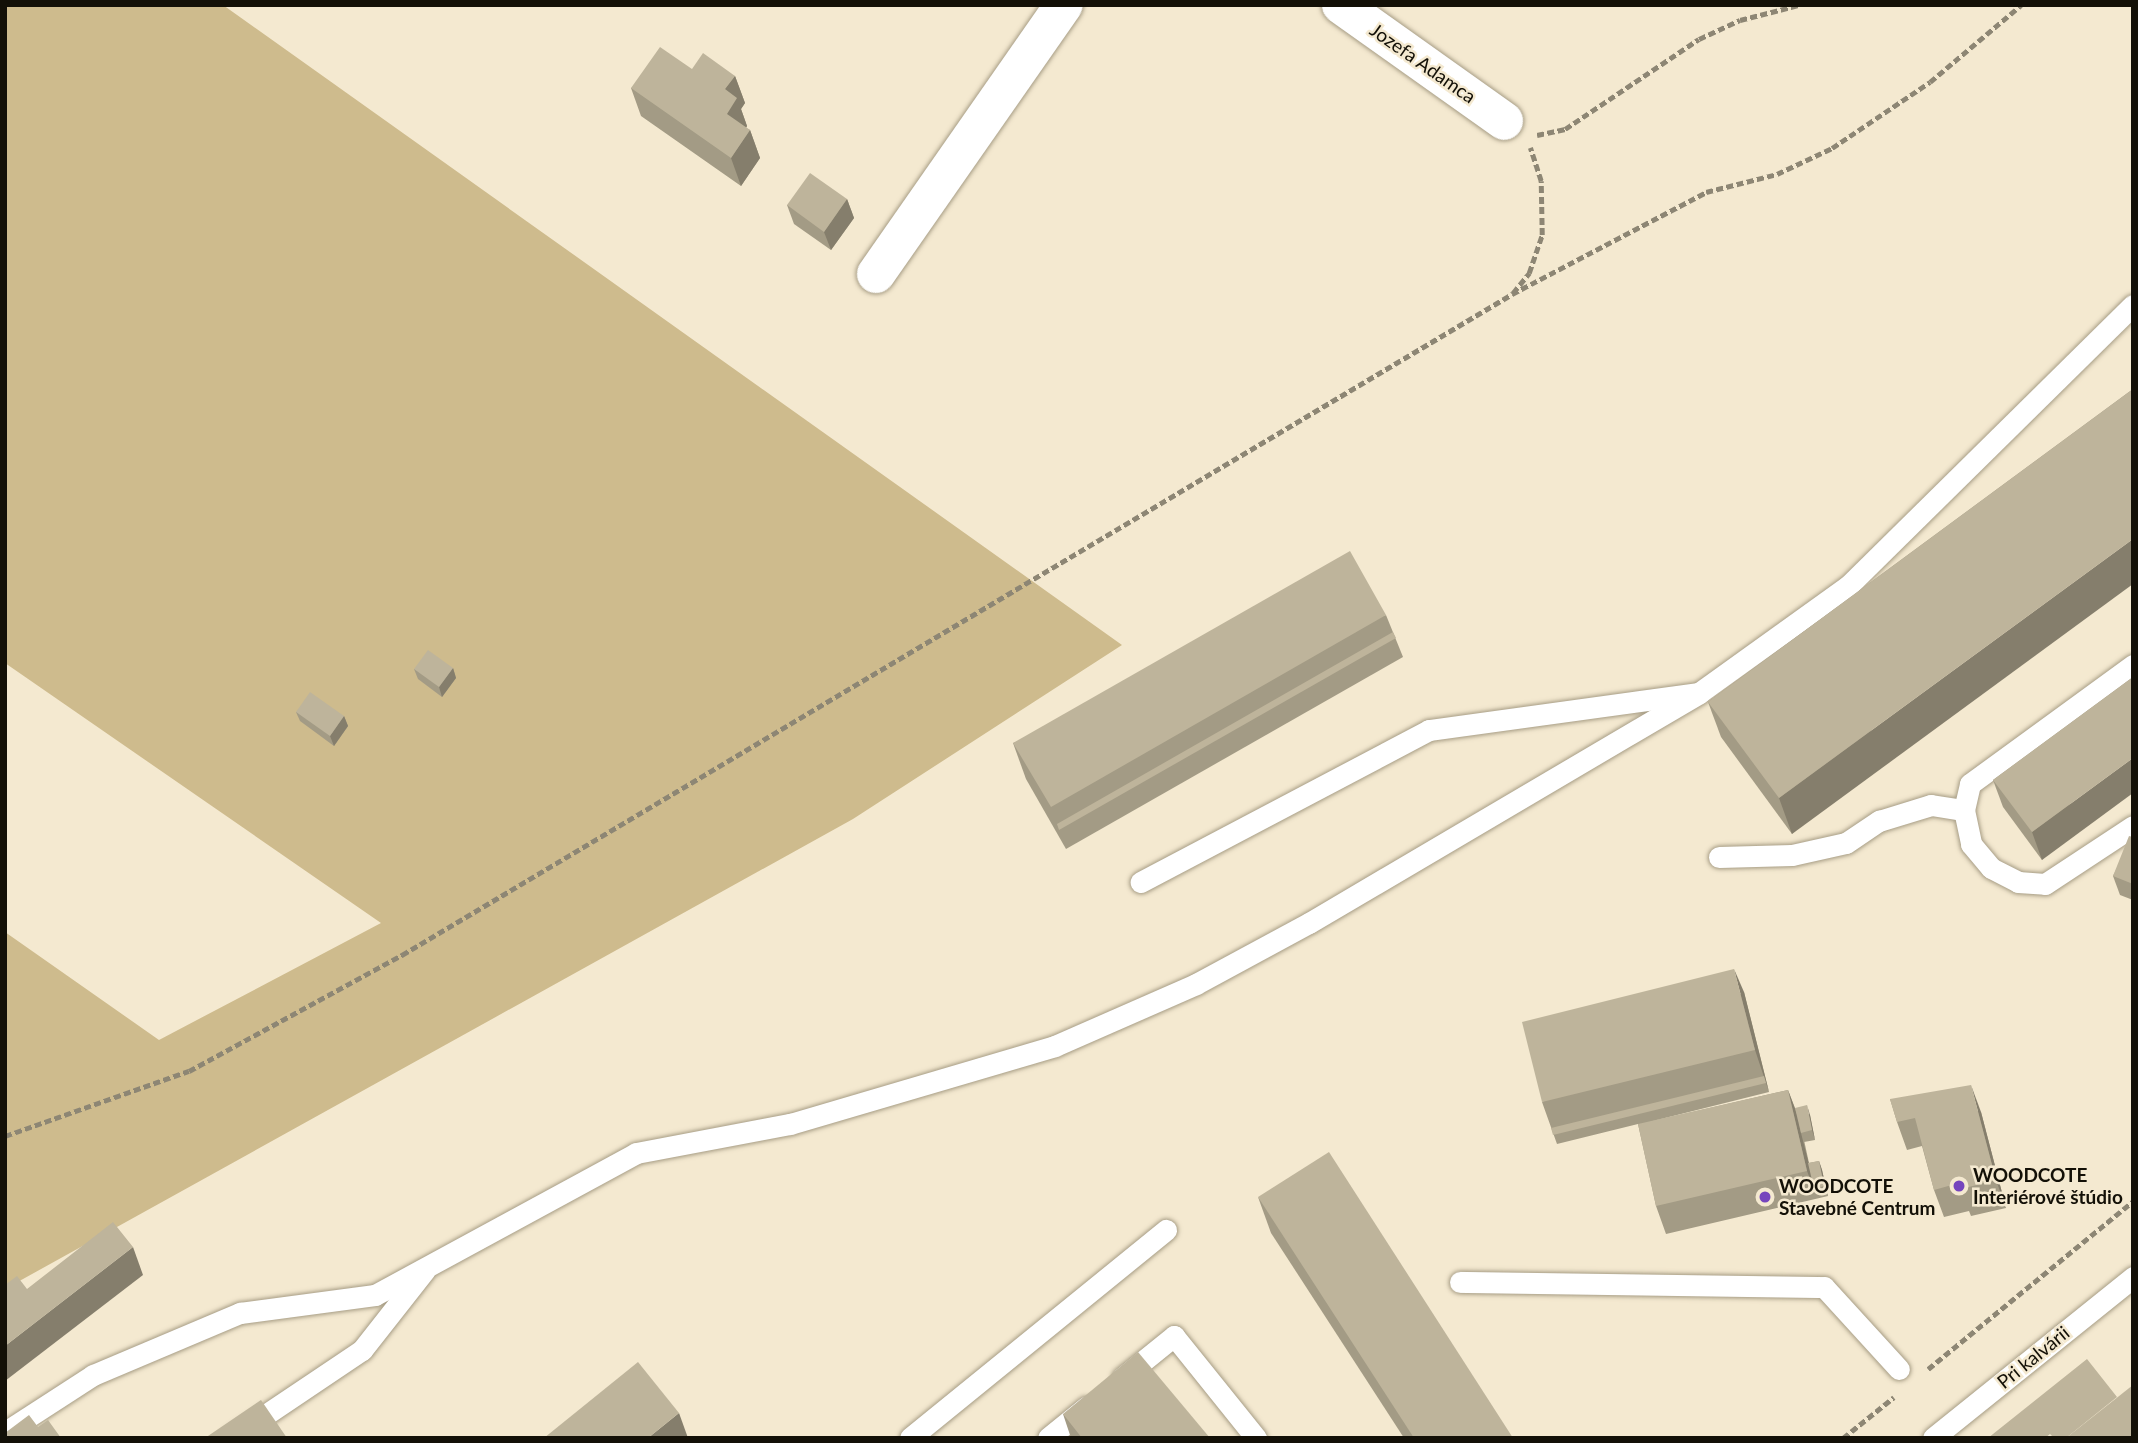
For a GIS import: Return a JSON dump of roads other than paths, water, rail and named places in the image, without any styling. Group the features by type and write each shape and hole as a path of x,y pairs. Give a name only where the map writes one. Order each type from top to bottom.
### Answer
{"street":[{"path":"876,274 1064,5"},
{"name":"Jozefa Adamca","path":"1341,5 1504,121"}],"lane":[{"path":"5,1432 93,1375 240,1313 375,1295 636,1153 790,1124 909,1092 1055,1046 1196,984 1453,843 1699,693 1848,586 2133,305"},
{"path":"2133,664 1970,784 1964,810 1970,844 1991,868 2018,882 2045,884 2133,827"},
{"path":"1140,882 1429,730 1699,693"},
{"path":"1719,857 1792,855 1846,843 1879,821 1931,805 1964,810"},
{"path":"910,1438 1166,1230"},
{"path":"230,1438 362,1350 428,1265"},
{"name":"Pri kalvárii","path":"1933,1438 2133,1277"},
{"path":"1460,1282 1824,1287 1899,1369"},
{"path":"1048,1438 1174,1336 1256,1438"}],"place":[{"name":"WOODCOTE Interiérové štúdio","path":"1959,1186"},
{"name":"WOODCOTE Stavebné Centrum","path":"1765,1197"}]}
